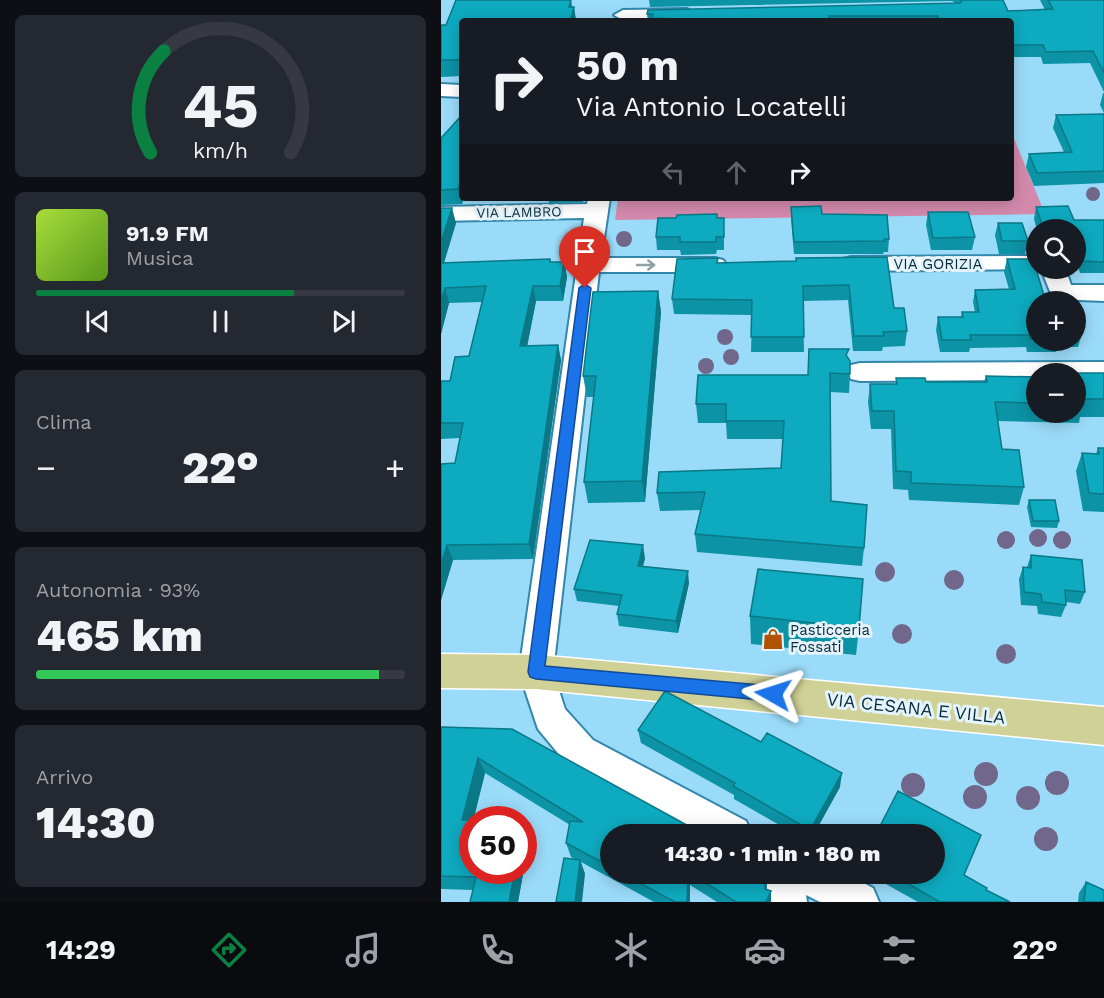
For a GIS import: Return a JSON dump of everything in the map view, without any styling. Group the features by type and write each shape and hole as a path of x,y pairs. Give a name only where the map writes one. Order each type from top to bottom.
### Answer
{"main road":[{"name":"VIA CESANA E VILLA","path":"441,671 536,672 1104,726"}],"street":[{"path":"623,12 705,14"},
{"path":"441,90 459,90"},
{"path":"598,205 588,265 536,672 550,718 580,752 714,824"},
{"name":"VIA LAMBRO","path":"441,214 598,205"},
{"name":"VIA GORIZIA","path":"826,264 1026,263"},
{"path":"588,265 733,264"},
{"path":"1057,279 1062,293 1104,293"},
{"path":"859,372 1104,371"},
{"path":"786,884 787,902"},
{"path":"825,884 859,902"}],"shaded area":[{"path":"1014,138 1045,214 615,220 618,201 1014,201"}],"building":[{"path":"456,0 571,0 569,7 574,7 571,18 459,18 459,60 441,60 441,25 446,25"},
{"path":"962,0 1003,0 1008,11 1053,9 1048,0 1104,0 1104,73 1093,51 1046,52 1043,45 1014,45 1014,18 829,16 829,18 652,18 653,14 647,14 648,10 960,3"},
{"path":"1104,114 1104,171 1037,173 1029,154 1072,152 1056,115"},
{"path":"459,118 458,189 441,190 441,138"},
{"path":"821,206 822,214 887,215 889,239 884,239 885,241 794,242 791,207"},
{"path":"1068,206 1074,219 1040,219 1036,207"},
{"path":"441,208 452,208 441,242"},
{"path":"928,212 968,212 975,237 933,238"},
{"path":"717,214 717,218 724,218 724,237 716,237 716,242 680,242 680,237 656,237 658,218"},
{"path":"1086,220 1104,220 1104,262 1086,261"},
{"path":"998,223 1022,223 1026,241 1002,241"},
{"path":"887,257 894,308 904,308 907,331 883,332 884,336 854,336 849,285 803,286 804,337 751,337 752,300 672,299 677,259 718,258 717,263 796,261 796,258"},
{"path":"550,259 550,262 564,262 560,286 533,286 520,346 558,345 529,544 447,545 441,565 441,464 455,463 463,423 441,423 441,381 450,381 455,357 469,356 486,286 445,288 441,301 441,263"},
{"path":"1007,259 1026,259 1026,279 1039,279 1043,291 1026,291 1026,335 970,335 971,340 942,340 938,317 963,317 962,312 979,312 975,290 1015,289"},
{"path":"658,291 642,481 584,482 596,376 583,376 593,292"},
{"path":"809,349 849,349 846,355 850,361 850,374 830,373 831,501 867,505 864,548 695,534 705,492 657,493 659,472 781,468 784,421 726,421 726,404 696,404 698,375 808,375"},
{"path":"1086,373 1104,373 1104,399 1086,399"},
{"path":"986,376 1026,377 1026,403 995,402 1002,449 1019,450 1024,487 911,483 911,472 896,471 894,411 872,411 870,384 897,384 896,378 925,378 926,382 987,382"},
{"path":"1098,448 1104,448 1104,494 1089,493 1082,453 1099,454"},
{"path":"1029,500 1055,500 1059,521 1033,521"},
{"path":"590,540 643,545 638,566 688,571 676,621 617,614 622,595 574,589"},
{"path":"1031,555 1082,560 1085,592 1065,590 1066,605 1042,602 1041,594 1024,592 1023,567 1031,568"},
{"path":"758,569 863,579 859,628 750,616"},
{"path":"665,691 761,742 767,733 842,773 813,824 800,824 733,786 735,783 638,730"},
{"path":"441,727 512,729 685,824 600,824 600,861 566,843 570,821 583,822 478,758 466,806 459,806 459,877 441,876"},
{"path":"898,791 981,835 964,875 1010,902 940,902 908,884 945,884 945,824 881,824"},
{"path":"564,858 580,860 575,902 556,902"},
{"path":"1086,882 1104,890 1104,902 1084,902"},
{"path":"474,884 512,884 509,902 470,902"},
{"path":"641,884 688,884 687,902 675,902"},
{"path":"707,884 765,884 765,889 771,891 766,902 736,902"}],"place":[{"name":"Pasticceria Fossati","path":"773,639"}],"route":[{"path":"585,288 536,672 773,694"}]}
